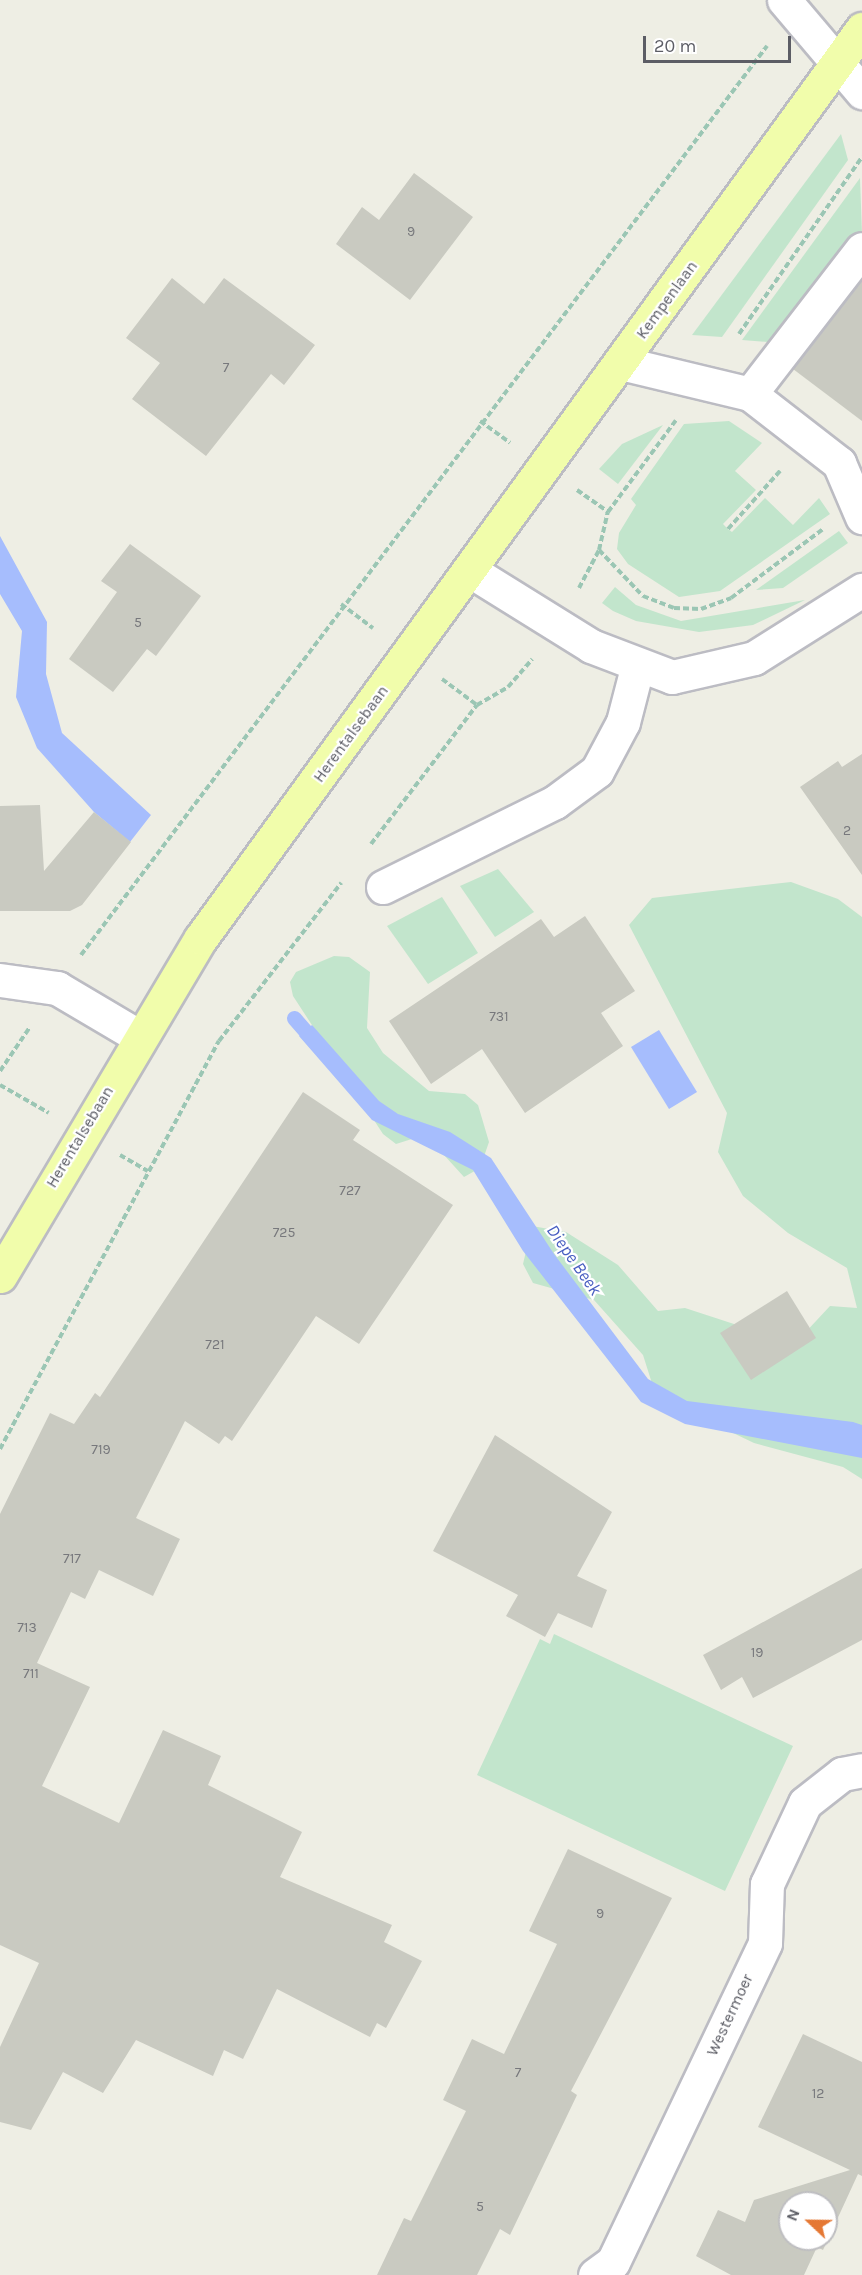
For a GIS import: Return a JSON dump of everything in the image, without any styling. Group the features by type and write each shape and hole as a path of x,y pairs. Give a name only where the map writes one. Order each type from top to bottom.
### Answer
{"main road":[{"name":"Kempenlaan","path":"469,570 862,29"},
{"name":"Herentalsebaan","path":"0,1276 140,1037 201,938 469,570"}],"street":[{"path":"789,5 862,92"},
{"path":"750,394 862,249"},
{"path":"621,363 750,394 839,463 859,511"},
{"path":"469,570 559,626 637,668 672,677 754,658 862,590"},
{"path":"383,887 555,802 597,771 623,722 637,668"},
{"path":"0,981 57,988 140,1037"},
{"name":"Westermoer","path":"595,2275 613,2262 765,1942 767,1884 805,1803 842,1774 862,1770"}],"path":[{"path":"57,988 789,5"},
{"path":"728,529 809,439"},
{"path":"599,550 643,596 674,608 701,609 731,598 859,511"},
{"path":"363,854 477,705 508,687 559,626"},
{"path":"0,1449 219,1041 348,873"}],"green space":[{"path":"841,134 848,160 722,337 692,335"},
{"path":"860,178 862,235 779,343 742,340"},
{"path":"729,421 762,443 735,471 756,490 723,524 728,529 732,532 765,498 793,525 819,498 830,514 720,591 679,597 628,564 617,549 619,533 636,505 631,499 684,424"},
{"path":"663,425 618,484 599,469 622,444"},
{"path":"839,531 848,543 783,588 756,590"},
{"path":"615,587 636,605 681,621 805,600 753,625 699,632 636,621 613,611 602,603"},
{"path":"498,869 534,912 495,937 460,886"},
{"path":"791,882 838,899 862,917 862,1479 843,1467 754,1443 656,1396 643,1355 594,1300 533,1283 523,1264 532,1226 566,1232 618,1265 658,1311 685,1308 734,1324 746,1338 802,1336 830,1306 857,1308 847,1268 788,1233 743,1196 718,1152 727,1113 629,925 652,898"},
{"path":"442,897 478,953 428,984 387,926"},
{"path":"334,956 349,957 370,972 367,1028 383,1053 429,1091 465,1094 478,1105 489,1142 480,1168 464,1177 434,1144 415,1138 396,1144 383,1134 293,996 290,982 296,972"},
{"path":"554,1634 793,1746 725,1891 477,1775 540,1639 550,1644"}],"water":[{"path":"0,536 47,622 46,674 62,733 151,815 130,842 94,812 37,748 16,697 22,631 0,594"},
{"path":"312,1025 379,1101 398,1114 450,1132 491,1158 554,1254 648,1379 687,1401 862,1425 862,1458 685,1424 641,1402 523,1251 473,1170 372,1120 299,1036"},
{"path":"659,1030 697,1092 669,1109 631,1047"}],"building":[{"path":"414,173 473,217 410,300 336,244 362,207 379,220"},
{"path":"172,278 204,304 224,278 315,345 284,385 271,374 206,456 132,399 160,363 126,338"},
{"path":"862,280 862,421 793,369"},
{"path":"130,544 201,596 156,656 147,649 113,692 69,659 117,592 101,581"},
{"path":"862,754 862,875 800,787 838,761 842,767"},
{"path":"40,805 44,871 94,812 131,842 82,905 70,911 0,911 0,806"},
{"path":"585,916 635,991 601,1013 623,1046 525,1113 482,1049 431,1084 389,1021 541,919 554,937"},
{"path":"303,1092 360,1130 353,1140 453,1205 359,1344 316,1316 232,1441 225,1436 219,1444 185,1421 136,1518 180,1539 153,1596 99,1570 85,1599 71,1592 37,1663 90,1687 42,1786 119,1823 163,1730 221,1756 208,1785 302,1832 280,1877 392,1925 384,1942 422,1961 386,2028 377,2023 370,2037 277,1989 243,2059 224,2050 213,2076 136,2040 103,2093 63,2072 31,2130 0,2122 0,2047 39,1963 0,1945 0,1514 50,1413 74,1424 95,1393 100,1397"},
{"path":"787,1291 816,1338 751,1380 720,1333"},
{"path":"495,1435 612,1512 577,1576 607,1590 592,1628 558,1613 545,1637 506,1616 518,1595 433,1551"},
{"path":"862,1568 862,1640 753,1698 742,1677 721,1690 703,1655"},
{"path":"568,1849 672,1898 571,2091 577,2095 510,2235 500,2229 477,2275 377,2275 404,2218 411,2221 466,2111 443,2100 472,2039 504,2054 557,1944 529,1931"},
{"path":"803,2034 862,2062 862,2176 858,2174 838,2217 838,2191 783,2191 850,2170 758,2127"},
{"path":"778,2192 778,2251 815,2251 804,2275 731,2275 696,2256 718,2210 745,2222 754,2200"}],"waterway":[{"name":"Diepe Beek","path":"294,1018 317,1044"}]}
